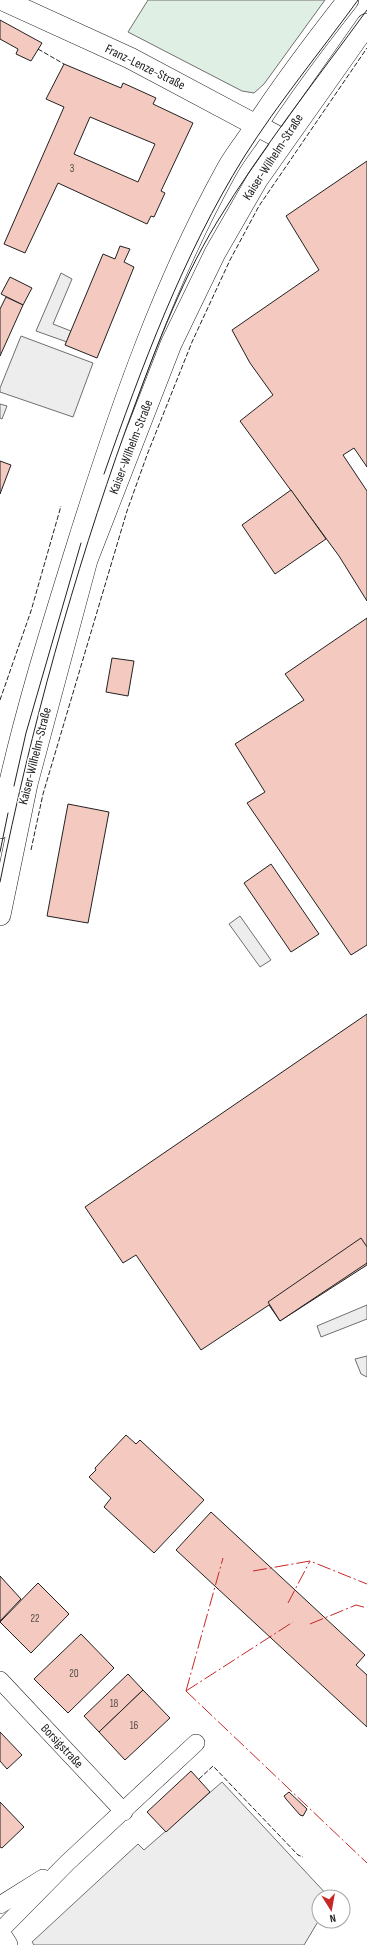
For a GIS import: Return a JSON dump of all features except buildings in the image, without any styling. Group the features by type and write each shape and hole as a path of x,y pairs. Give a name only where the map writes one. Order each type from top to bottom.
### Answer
{"main road":[{"name":"Franz-Lenze-Straße","path":"3,0 136,61 284,140"},
{"name":"Kaiser-Wilhelm-Straße","path":"0,828 29,703 47,638 102,468 137,370 181,261 227,169 305,55 348,0"},
{"name":"Kaiser-Wilhelm-Straße","path":"0,915 27,784 88,560 171,344 193,295 215,253 257,180 367,24"},
{"path":"0,1932 7,1945"}],"street":[{"name":"Borsigstraße","path":"0,1680 124,1812"},
{"path":"0,1932 67,1863 124,1812 196,1743"},
{"path":"0,1905 67,1863"}],"green space":[{"path":"148,0 325,0 264,84 254,93 242,91 128,32"}],"shaded area":[{"path":"61,273 72,279 53,324 71,331 67,342 36,331"},
{"path":"21,336 93,363 73,417 0,392 0,388"},
{"path":"0,404 7,406 2,419 0,418"},
{"path":"240,916 271,960 260,967 229,924"},
{"path":"367,1305 367,1319 321,1337 317,1326"},
{"path":"367,1356 367,1377 361,1374 355,1359"},
{"path":"222,1782 322,1889 311,1889 311,1929 314,1929 304,1945 34,1945 32,1942 138,1844 144,1850"}],"tram line":[{"path":"104,474 133,393 165,312 222,194 244,157 271,117 358,0"},
{"path":"0,882 25,767 71,597 88,541 126,429 167,323 203,246 234,195 290,114 367,10"},
{"path":"14,786 26,733 81,543"},
{"path":"0,852 8,813"}],"fence":[{"path":"31,850 43,794 127,511 147,455 192,342 230,260 259,206 367,48"},
{"path":"38,49 64,64"},
{"path":"0,700 31,611 61,506"},
{"path":"199,1779 213,1766 298,1855 303,1857"}],"power":[{"path":"186,1691 223,1558"},
{"path":"253,1571 310,1561 367,1584"},
{"path":"288,1603 310,1561"},
{"path":"310,1624 356,1605 367,1608"},
{"path":"186,1691 293,1622"},
{"path":"186,1691 367,1863"}]}
